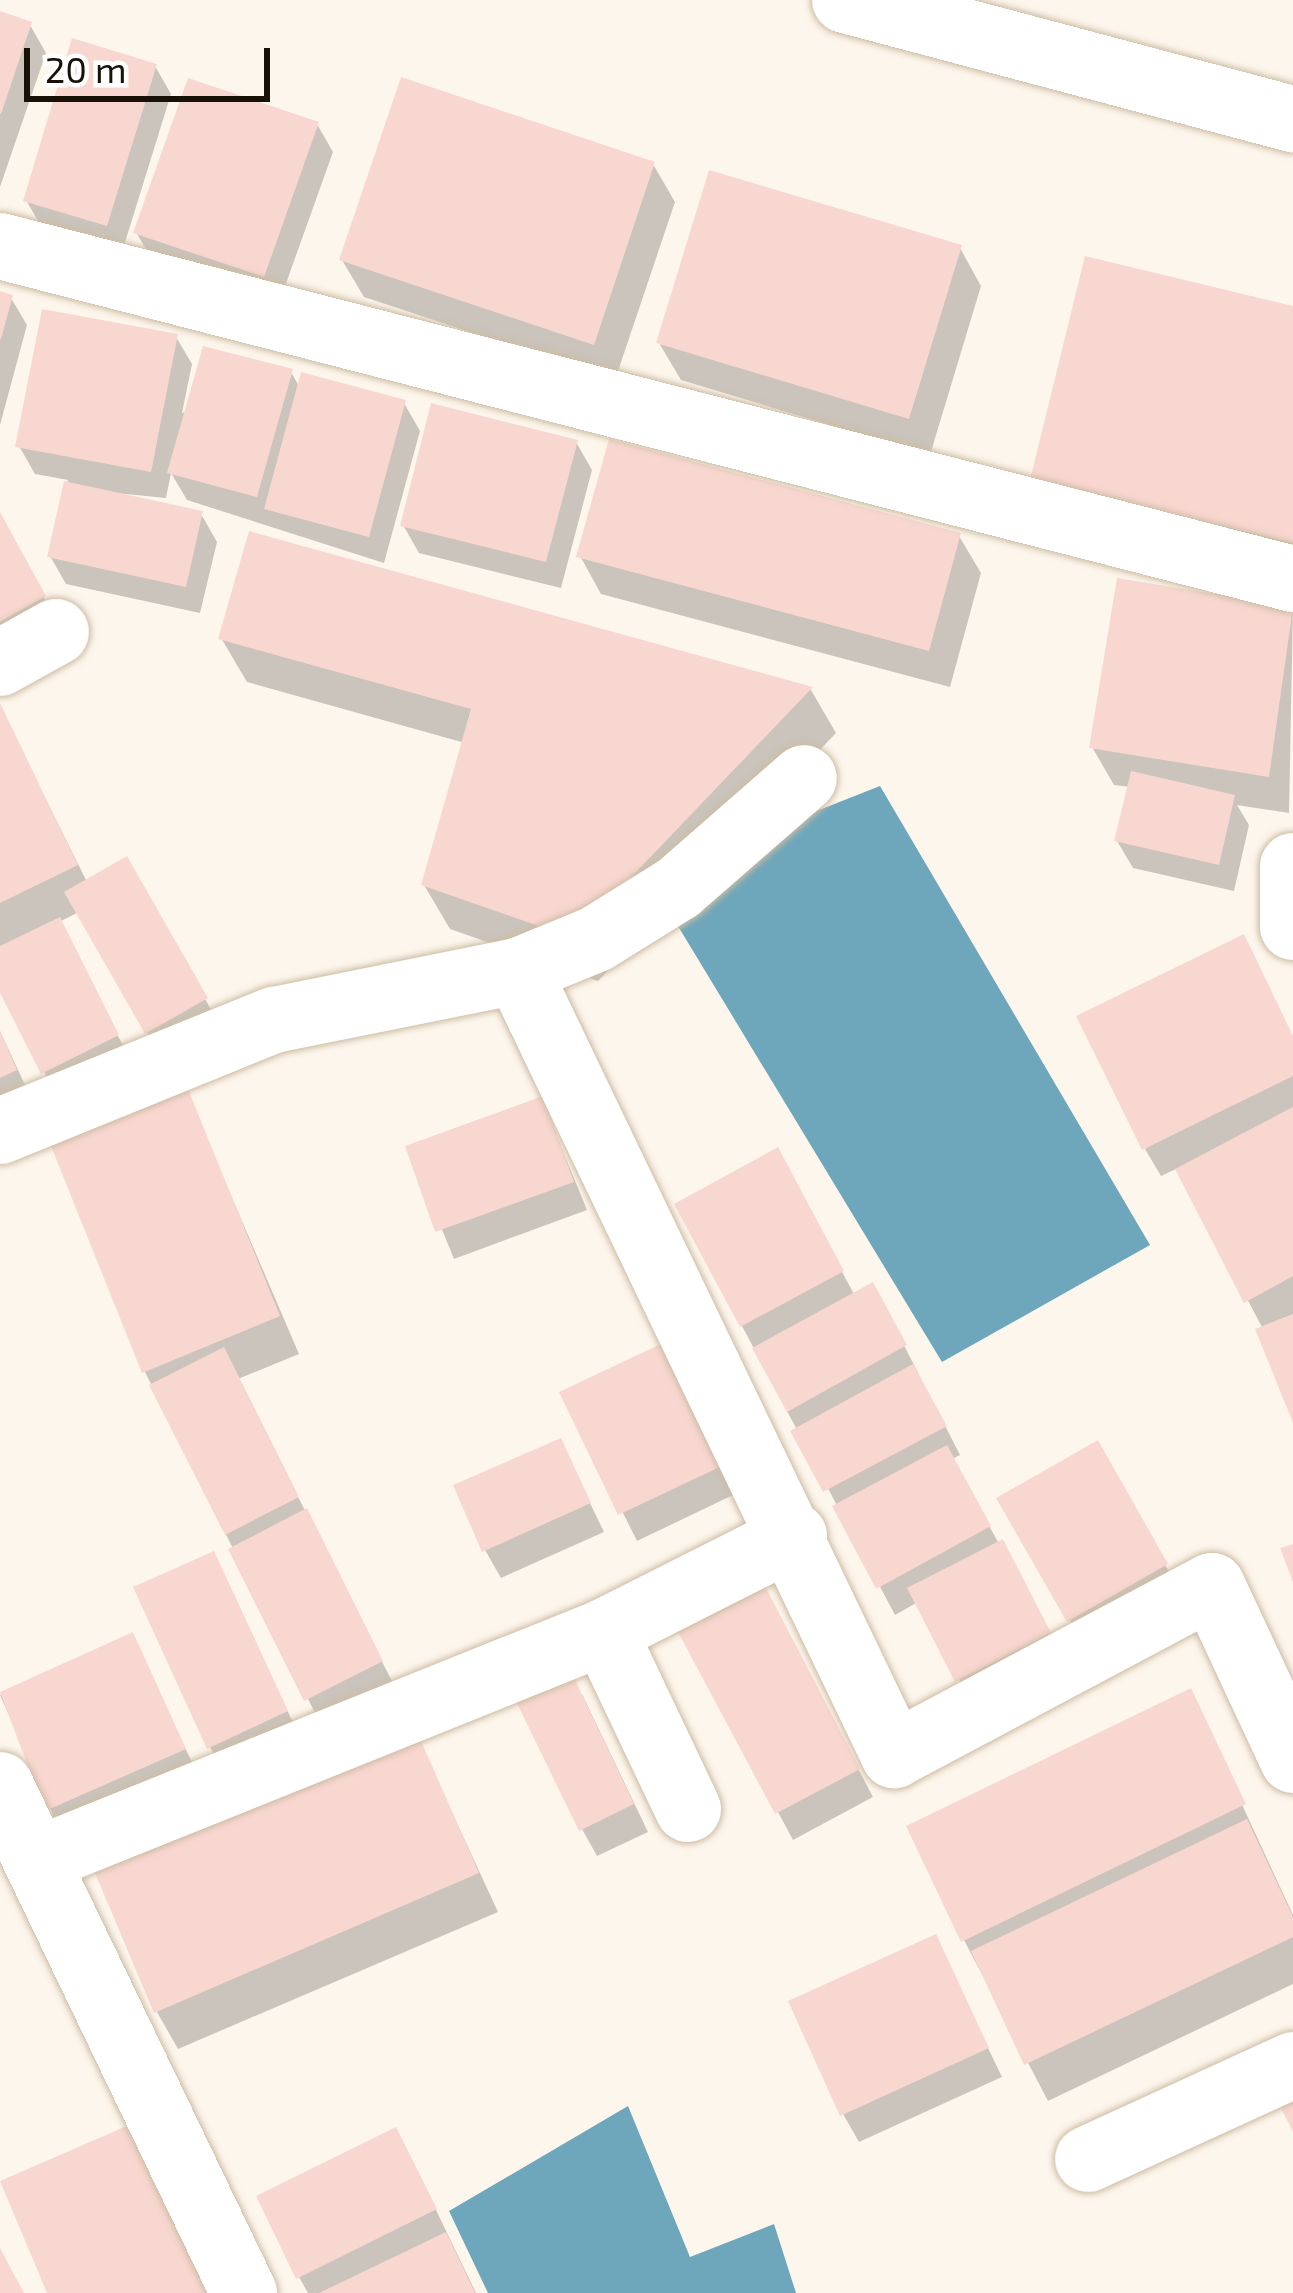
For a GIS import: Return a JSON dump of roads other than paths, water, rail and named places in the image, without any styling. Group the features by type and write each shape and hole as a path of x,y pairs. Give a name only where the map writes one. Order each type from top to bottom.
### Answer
{"street":[{"path":"845,0 1293,118"},
{"path":"0,246 1293,579"},
{"path":"0,663 56,632"},
{"path":"0,1130 274,1020 518,970 596,939 678,888 804,778"},
{"path":"1293,866 1293,927"},
{"path":"518,970 794,1536 894,1755 1212,1586 1293,1760"},
{"path":"37,1861 604,1632 794,1536"},
{"path":"604,1632 688,1808"},
{"path":"0,1785 244,2293"},
{"path":"1088,2159 1293,2066"}],"water":[{"path":"880,786 1150,1245 942,1362 667,908 758,834"},
{"path":"628,2106 690,2257 774,2224 796,2293 488,2293 449,2211"}]}
